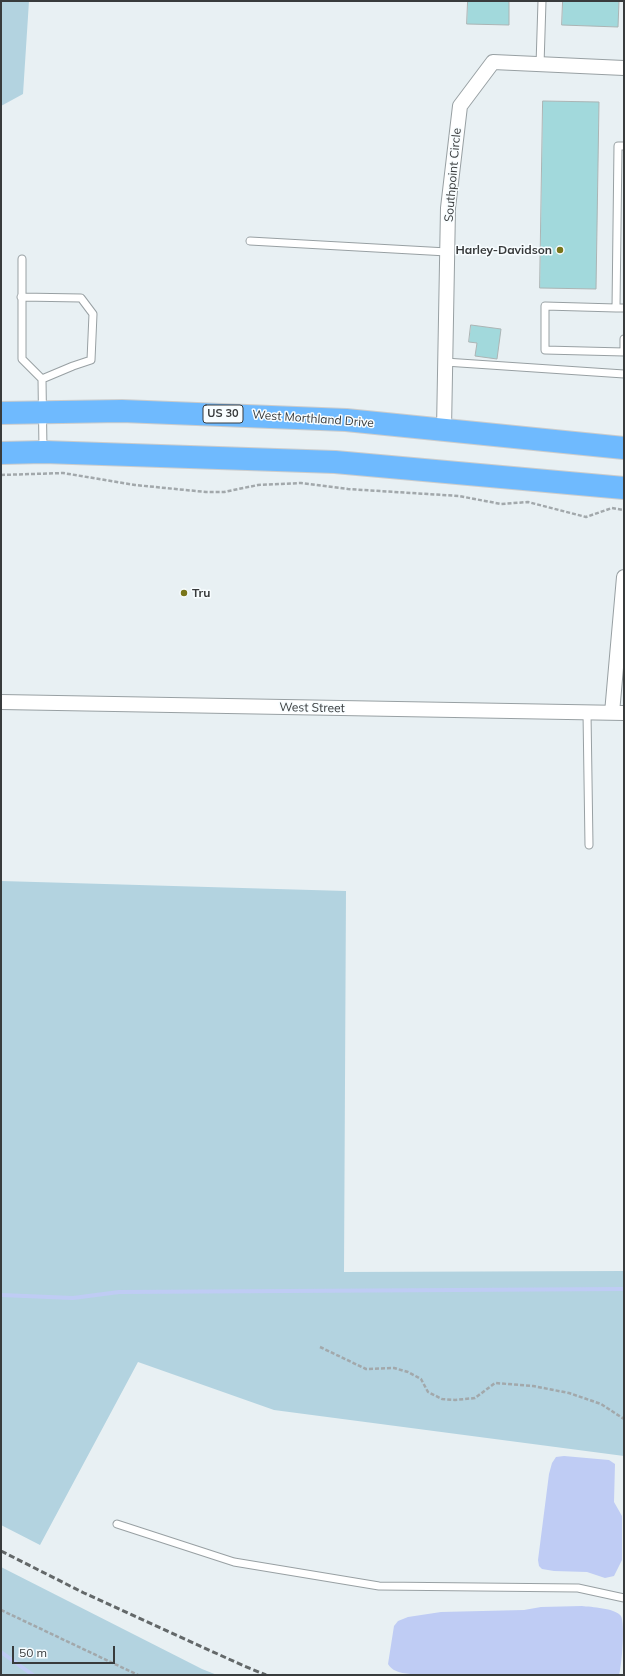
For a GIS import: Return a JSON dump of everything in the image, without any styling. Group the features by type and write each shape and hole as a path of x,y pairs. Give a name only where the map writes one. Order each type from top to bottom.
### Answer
{"highway":[{"name":"West Morthland Drive","path":"1,413 122,411 346,420 624,448"},
{"path":"1,453 44,452 335,462 624,488"}],"street":[{"name":"Southpoint Circle","path":"444,429 448,208 460,106 494,62 624,68"},
{"path":"618,713 624,577"},
{"name":"West Street","path":"1,702 618,713"}],"lane":[{"path":"540,65 542,1"},
{"path":"616,308 621,220 618,146 624,146"},
{"path":"250,241 448,252"},
{"path":"22,259 22,359 42,379 44,452"},
{"path":"21,297 81,298 93,314 92,360 42,379"},
{"path":"624,308 545,306 545,350 624,352 624,339"},
{"path":"445,362 624,374"},
{"path":"587,713 589,845"},
{"path":"117,1524 234,1562 379,1586 578,1588 624,1598"}],"path":[{"path":"1,475 63,473 135,485 206,492 224,492 258,485 301,483 348,489 459,496 501,504 528,502 586,517 612,508 624,510"},
{"path":"320,1347 366,1369 394,1368 408,1372 421,1378 428,1392 442,1399 455,1400 475,1398 495,1383 533,1386 569,1394 601,1404 624,1419"},
{"path":"1,1610 138,1675"}],"shaded area":[{"path":"1,1 29,1 23,94 1,106"},
{"path":"1,881 346,891 344,1272 624,1271 624,1456 274,1410 138,1362 40,1545 1,1525"},
{"path":"1,1567 202,1669 217,1675 1,1675"}],"water":[{"path":"564,1456 609,1460 615,1464 614,1502 622,1516 622,1560 614,1576 605,1578 587,1572 554,1571 542,1569 539,1566 538,1560 549,1474 552,1463 556,1457"},
{"path":"541,1607 597,1607 614,1611 621,1616 623,1627 623,1645 619,1675 417,1675 394,1670 388,1664 394,1626 398,1621 408,1617 441,1612 524,1610"}],"building":[{"path":"468,1 509,1 509,25 467,24"},
{"path":"563,1 619,1 618,27 562,25"},
{"path":"543,101 599,102 596,289 540,288"},
{"path":"471,325 501,329 497,359 475,356 477,343 469,342"}],"waterway":[{"path":"1,1295 73,1298 119,1292 624,1289"},
{"path":"1,1652 33,1675"}],"railway":[{"path":"1,1551 84,1593 266,1675"}],"place":[{"name":"Harley-Davidson","path":"560,250"},
{"name":"Tru","path":"184,593"}]}
